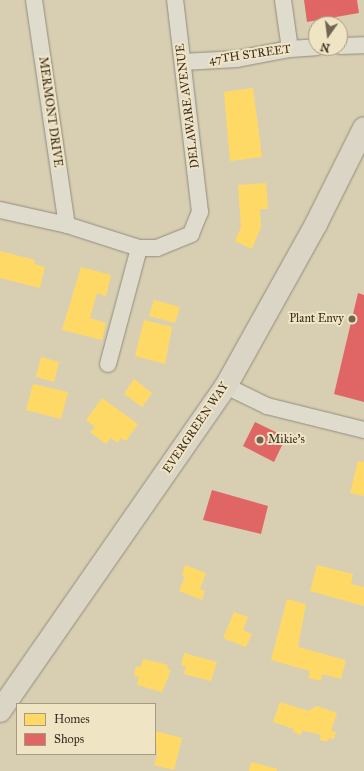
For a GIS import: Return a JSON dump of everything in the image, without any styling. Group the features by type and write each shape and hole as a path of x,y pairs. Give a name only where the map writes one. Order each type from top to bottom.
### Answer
{"main road":[{"name":"EVERGREEN WAY","path":"0,711 226,386 316,224 364,128"}],"street":[{"name":"MERMONT DRIVE","path":"34,0 67,225"},
{"name":"DELAWARE AVENUE","path":"139,248 157,248 191,234 200,212 175,0"},
{"path":"283,0 290,49"},
{"path":"348,46 364,45"},
{"name":"47TH STREET","path":"183,62 237,59 290,49 308,48"},
{"path":"0,210 67,225 139,248 108,364"},
{"path":"226,386 267,406 364,430"}],"building: Homes":[{"path":"253,88 262,157 230,161 224,92"},
{"path":"266,183 268,209 260,209 261,227 252,249 235,241 241,227 238,185"},
{"path":"0,251 35,260 34,264 45,267 40,288 0,278"},
{"path":"81,267 111,275 106,296 97,293 90,318 106,323 102,340 62,330"},
{"path":"154,300 180,307 175,323 149,316"},
{"path":"144,320 172,327 165,364 135,356"},
{"path":"41,357 59,362 54,382 36,377"},
{"path":"134,379 152,393 142,407 124,394"},
{"path":"33,384 68,392 61,419 26,410"},
{"path":"102,398 138,424 126,441 121,438 118,443 111,438 106,444 90,432 95,427 86,420"},
{"path":"358,461 364,462 364,496 350,493"},
{"path":"185,565 206,573 200,589 205,591 202,600 179,591 185,576 182,575"},
{"path":"317,565 353,574 351,584 364,587 364,606 310,591"},
{"path":"287,599 306,604 298,647 346,660 341,679 322,674 321,681 308,678 310,671 271,660"},
{"path":"234,612 248,617 243,630 252,634 246,647 223,638"},
{"path":"184,653 217,662 211,681 184,674 186,666 181,665"},
{"path":"143,659 168,665 167,669 171,670 162,692 137,685 139,677 134,676 136,666 141,667"},
{"path":"280,702 308,711 317,706 337,713 331,731 336,732 334,739 329,738 327,742 320,740 321,735 302,731 301,735 293,732 294,729 273,722"},
{"path":"156,731 182,738 174,770 154,765 157,755"},
{"path":"251,762 277,769 277,771 249,771"}],"building: Shops":[{"path":"304,0 357,0 359,13 342,16 308,16 307,22"},
{"path":"358,293 364,295 364,402 334,394"},
{"path":"255,422 286,437 274,462 243,446"},
{"path":"212,490 268,506 261,534 203,520"}],"place":[{"name":"Plant Envy","path":"352,319"},
{"name":"Mikie's","path":"260,440"}]}
